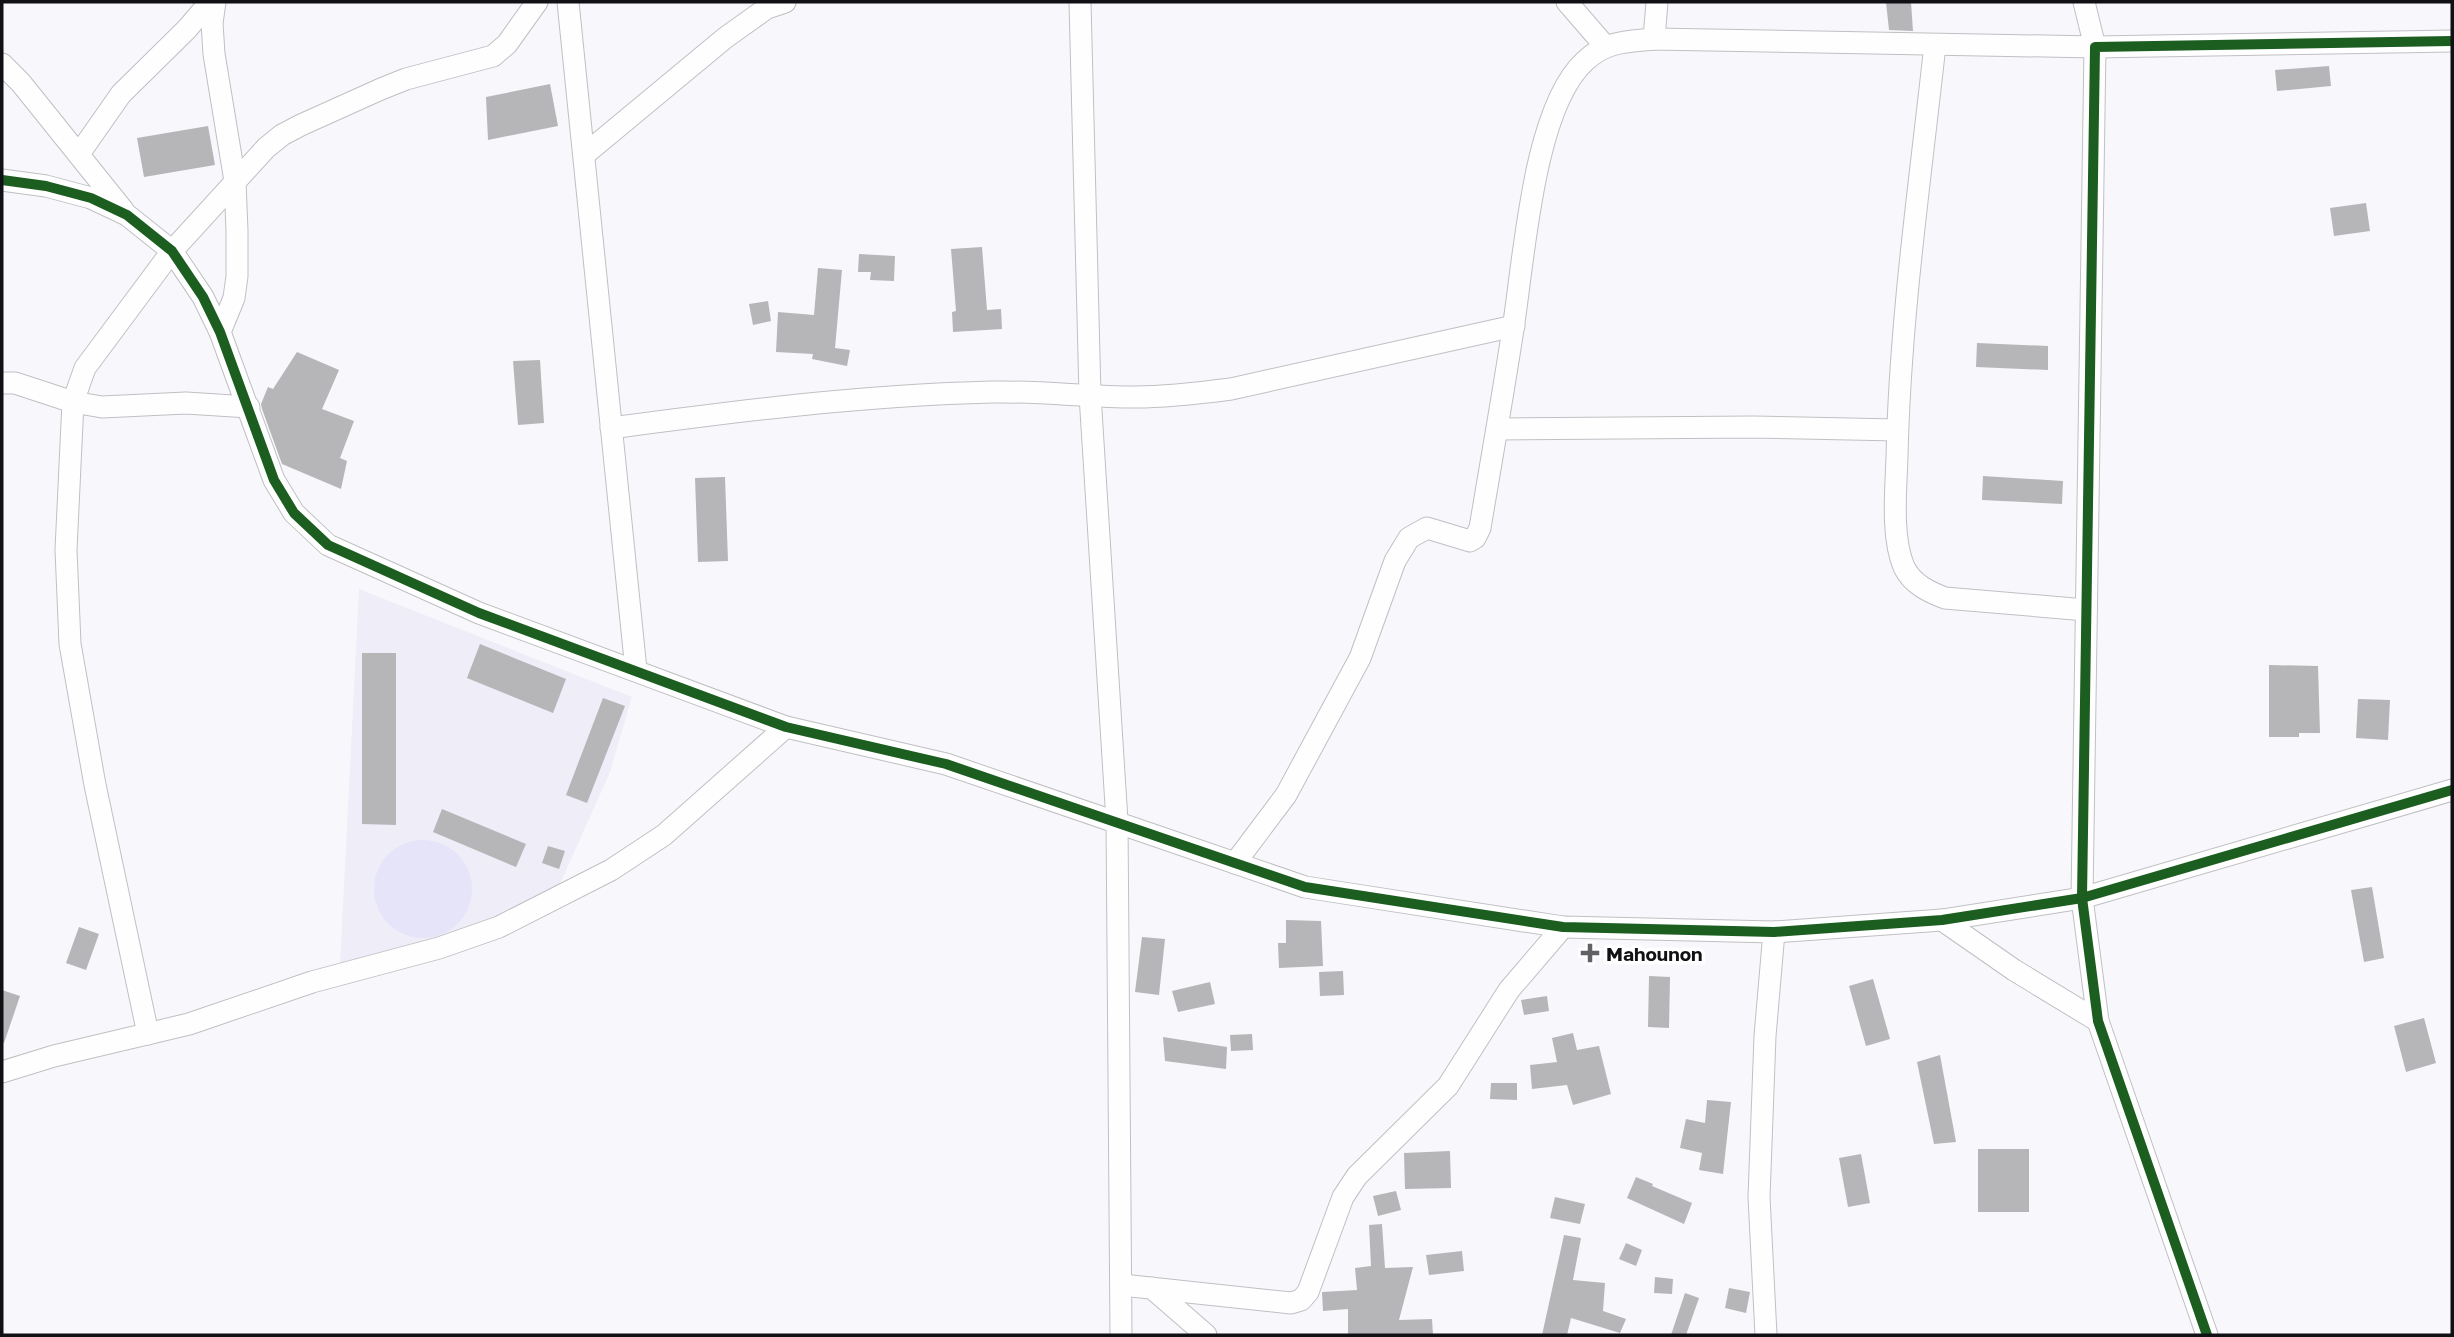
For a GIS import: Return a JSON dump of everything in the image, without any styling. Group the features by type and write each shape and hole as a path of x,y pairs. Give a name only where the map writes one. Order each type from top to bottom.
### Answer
{"street":[{"path":"79,154 121,94 212,2"},
{"path":"212,2 214,54 235,181 237,276 234,298 220,332"},
{"path":"148,1034 95,785 70,643 66,550 74,402 85,368 172,251 266,148 282,135 406,79 493,56 506,44 537,2"},
{"path":"568,2 636,670"},
{"path":"1080,2 1090,395 1117,821 1121,1335"},
{"path":"1567,2 1605,46"},
{"path":"1654,38 1657,2"},
{"path":"2084,2 2095,47 2082,898 2098,1021 2207,1335"},
{"path":"584,155 725,38 774,4"},
{"path":"1235,863 1286,795 1360,658 1395,561 1409,538 1427,528 1470,541 1475,538 1497,429 1539,156 1556,107 1570,81 1583,62 1605,46 1654,38 2095,47 2452,41"},
{"path":"1935,45 1908,268 1897,430 1897,538 1905,569 1925,591 1945,598 2086,610"},
{"path":"2,64 21,83 127,215 172,251 203,297 220,332 274,480 294,513 328,545 479,613 786,727 946,764 1306,887 1563,927 1774,932 1942,920 2082,898 2452,790"},
{"path":"2,180 46,186 91,198 127,215"},
{"path":"611,428 755,408 901,395 996,392 1185,396 1231,389 1514,326"},
{"path":"2,383 15,383 74,402 102,407 186,403 249,407"},
{"path":"1497,429 1753,427 1897,430"},
{"path":"2,1072 54,1056 189,1024 312,982 439,948 499,927 611,870 664,835 786,727"},
{"path":"1942,920 2014,970 2098,1021"},
{"path":"1122,1285 1291,1303 1301,1300 1308,1292 1343,1197 1357,1176 1448,1086 1508,989 1563,927"},
{"path":"1766,1335 1759,1197 1765,1036 1774,932"},
{"path":"1152,1288 1206,1335"}],"shaded area":[{"path":"359,589 632,697 610,772 560,884 497,920 424,951 340,965"},
{"path":"423,840 442,844 458,854 468,870 472,889 468,908 458,924 442,934 423,938 404,934 388,924 378,908 374,889 378,870 388,854 404,844"}],"building":[{"path":"1886,2 1911,2 1913,31 1889,30"},
{"path":"2329,66 2331,86 2277,91 2275,70"},
{"path":"550,84 558,126 488,140 486,97"},
{"path":"208,126 215,165 144,177 137,138"},
{"path":"2366,203 2370,231 2334,236 2330,208"},
{"path":"982,247 987,310 1001,309 1002,329 953,332 952,312 956,311 951,249"},
{"path":"859,254 895,256 894,281 870,280 871,272 858,272"},
{"path":"818,268 842,270 835,348 850,350 847,366 812,359 813,354 776,352 778,312 814,315"},
{"path":"768,301 771,321 753,325 749,304"},
{"path":"1977,343 2048,346 2048,370 1976,367"},
{"path":"297,352 339,370 322,409 354,421 340,458 347,461 341,489 282,464 262,409 261,404 268,387 273,389"},
{"path":"540,360 544,423 518,425 513,361"},
{"path":"1983,476 2063,481 2062,504 1982,500"},
{"path":"725,477 728,561 698,562 695,478"},
{"path":"480,644 566,679 553,713 467,678"},
{"path":"362,653 396,653 396,825 362,824"},
{"path":"2269,665 2318,666 2320,733 2299,733 2299,737 2269,737"},
{"path":"603,698 625,706 587,803 566,795"},
{"path":"2358,699 2390,700 2388,740 2356,738"},
{"path":"442,809 526,844 516,867 433,832"},
{"path":"548,846 565,851 559,869 542,863"},
{"path":"2372,887 2384,958 2364,962 2351,890"},
{"path":"1286,920 1321,921 1323,966 1279,968 1278,943 1286,943"},
{"path":"79,927 99,934 86,970 66,963"},
{"path":"1142,937 1165,939 1159,995 1135,992"},
{"path":"1343,971 1344,995 1320,996 1319,972"},
{"path":"1649,976 1670,977 1669,1028 1648,1027"},
{"path":"1873,979 1890,1039 1866,1046 1849,986"},
{"path":"1210,982 1215,1004 1178,1012 1172,991"},
{"path":"2,990 20,996 4,1043 2,1043"},
{"path":"1547,996 1549,1011 1524,1015 1521,1000"},
{"path":"2424,1018 2436,1063 2406,1072 2394,1026"},
{"path":"1573,1033 1577,1050 1599,1046 1611,1094 1573,1105 1567,1085 1532,1089 1530,1065 1557,1062 1552,1038"},
{"path":"1252,1034 1253,1050 1231,1051 1230,1035"},
{"path":"1163,1037 1227,1047 1226,1069 1165,1061"},
{"path":"1940,1055 1956,1142 1934,1144 1917,1062"},
{"path":"1491,1083 1517,1083 1517,1100 1490,1099"},
{"path":"1707,1100 1731,1102 1723,1174 1699,1170 1702,1153 1680,1148 1686,1119 1705,1123"},
{"path":"1978,1149 2029,1149 2029,1212 1978,1212"},
{"path":"1450,1151 1451,1188 1405,1189 1404,1153"},
{"path":"1861,1154 1870,1203 1848,1207 1839,1158"},
{"path":"1636,1177 1692,1203 1684,1224 1627,1198"},
{"path":"1396,1191 1401,1210 1378,1216 1373,1196"},
{"path":"1555,1197 1585,1204 1580,1224 1550,1218"},
{"path":"1382,1224 1385,1268 1413,1267 1399,1320 1432,1319 1433,1335 1348,1335 1348,1309 1323,1311 1322,1292 1357,1290 1355,1268 1371,1266 1369,1225"},
{"path":"1564,1235 1581,1238 1573,1280 1605,1283 1603,1311 1626,1319 1620,1333 1571,1318 1567,1335 1542,1335"},
{"path":"1626,1243 1642,1250 1636,1266 1619,1259"},
{"path":"1462,1251 1464,1271 1429,1275 1426,1255"},
{"path":"1655,1277 1673,1279 1672,1294 1654,1293"},
{"path":"1729,1288 1750,1292 1746,1313 1725,1308"},
{"path":"1685,1293 1699,1298 1686,1335 1671,1335"}],"cycle path":[{"path":"2207,1335 2098,1021 2082,898 2095,47 2452,41"},
{"path":"2,180 46,186 91,198 127,215 172,251 203,297 220,332 274,480 294,513 328,545 479,613 786,727 946,764 1305,887 1563,927 1774,932 1942,920 2082,898 2452,790"}],"place":[{"name":"Mahounon","path":"1590,953"}]}
